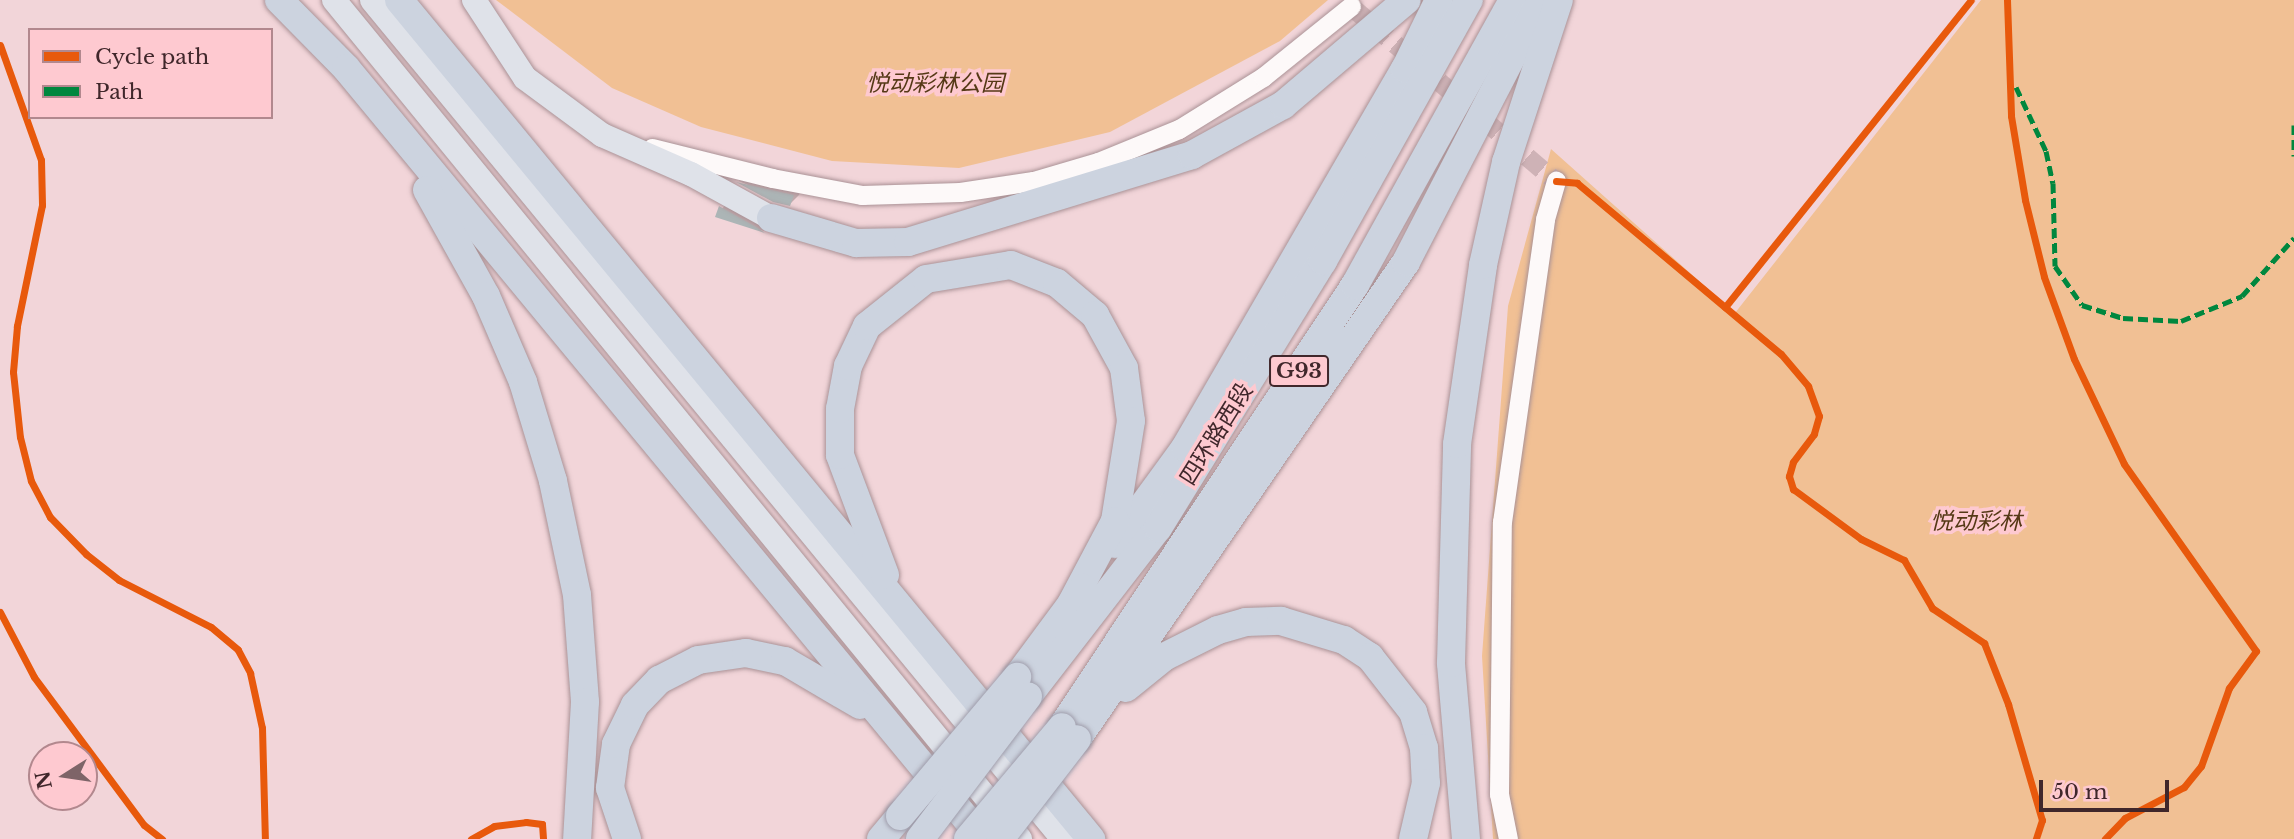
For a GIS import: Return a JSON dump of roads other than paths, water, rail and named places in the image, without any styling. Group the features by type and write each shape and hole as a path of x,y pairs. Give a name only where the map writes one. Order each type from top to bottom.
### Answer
{"highway":[{"path":"279,0 346,68 983,839"},
{"path":"399,0 893,597 1083,837"},
{"path":"771,218 856,243 908,242 1192,155 1283,105 1406,0"},
{"path":"1071,604 1185,448 1398,81 1439,0"},
{"name":"四环路西段","path":"919,839 1023,687 1158,528 1323,261 1469,0"},
{"name":"四环路西段","path":"968,839 1070,733 1355,285 1513,0"},
{"path":"1100,710 1406,262 1541,0"},
{"path":"1466,839 1451,663 1457,444 1483,265 1503,175 1559,0"},
{"path":"346,68 438,205 486,296 523,382 553,481 578,594 584,689 583,791 577,839"},
{"path":"881,839 1023,687 1115,521 1131,421 1124,368 1096,315 1057,282 1011,265 926,279 867,326 848,366 839,409 840,455 893,597"},
{"path":"1000,839 1070,733 1164,657 1218,630 1281,621 1344,640 1377,664 1413,712 1423,748 1426,783 1413,839"},
{"path":"627,839 610,788 616,744 635,705 659,680 698,660 746,653 785,661 883,720"}],"main road":[{"path":"334,0 1020,839"},
{"path":"372,0 1083,837"},
{"path":"474,0 525,78 602,135 691,174 771,218"}],"street":[{"path":"602,135 772,178 862,195 960,192 1033,181 1098,162 1179,129 1263,77 1351,6"},
{"path":"1508,839 1499,793 1502,522 1545,219 1556,181"}],"tunnel":[{"path":"1351,6 1556,181"}],"park label":[{"name":"悦动彩林公园","path":"935,83"},
{"name":"悦动彩林","path":"1976,521"}]}
